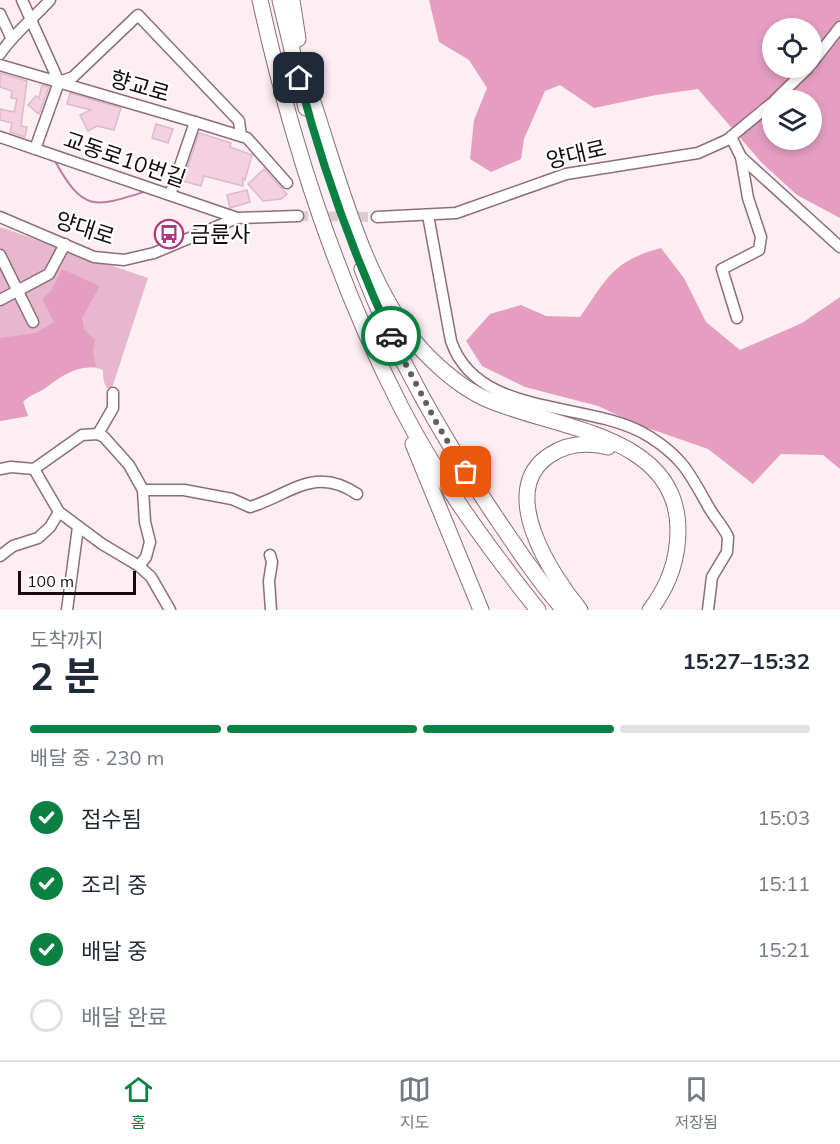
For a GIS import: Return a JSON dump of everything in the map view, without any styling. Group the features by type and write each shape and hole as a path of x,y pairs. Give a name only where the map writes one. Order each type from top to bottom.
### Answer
{"highway":[{"path":"260,0 284,102 322,224 481,610"},
{"path":"280,0 309,118 334,194 400,357 436,422 514,545 564,610"},
{"path":"292,0 310,96 334,194"},
{"path":"310,96 359,237 379,283 396,317 422,349 451,377 473,393 528,416 616,442 639,455 663,481 677,513 678,545 668,579 650,610"},
{"path":"364,328 402,408 441,476 486,543 537,610"},
{"path":"580,610 555,579 540,551 531,526 528,502 531,480 540,463 557,450 584,443 609,447 635,462 651,479 666,509 669,542 666,562 662,574 640,610"}],"street":[{"path":"22,0 59,82 35,149"},
{"path":"0,54 11,37 32,21 50,0"},
{"path":"0,15 11,37"},
{"path":"59,82 73,77 138,15 238,121 241,136"},
{"path":"822,50 840,27"},
{"name":"향교로","path":"0,65 195,122 170,195"},
{"name":"양대로","path":"786,90 798,78"},
{"name":"양대로","path":"377,218 456,213 566,174 698,153 731,137 762,112"},
{"path":"195,122 247,138 287,183"},
{"name":"교동로10번길","path":"0,137 237,218"},
{"path":"731,137 741,157 748,198 761,237 759,250 722,269 736,318"},
{"path":"741,157 840,247"},
{"path":"428,215 451,341 460,360 467,368 484,382 508,396 626,425 662,446 693,476 708,506 728,537 727,552 712,578 708,610"},
{"name":"양대로","path":"0,217 94,257 124,260 154,253 237,218 298,216"},
{"path":"0,300 49,274 65,244"},
{"path":"0,255 4,270 18,291 33,322"},
{"path":"98,434 113,408 113,393"},
{"path":"0,469 34,469 82,435 98,434 111,444 129,465 142,490 150,542 146,557 139,566"},
{"path":"34,469 59,512 139,566 151,577 170,610"},
{"path":"142,490 184,490 232,499 250,507 285,491 323,481 338,483 357,494"},
{"path":"0,556 13,546 38,538 50,527 59,512"},
{"path":"68,610 78,526"},
{"path":"270,555 272,562 269,581 271,610"}],"shaded area":[{"path":"429,0 840,0 840,218 797,195 761,162 698,89 594,108 560,85 545,91 524,139 521,159 491,172 470,159 474,120 487,88 469,60 439,42"},
{"path":"0,227 148,278 111,391 105,385 103,370 80,368 26,399 23,402 28,416 0,421"},
{"path":"661,248 684,278 706,322 740,350 802,323 840,297 840,469 823,455 781,454 753,484 708,449 639,425 598,406 525,387 482,366 466,341 490,314 521,305 546,316 580,317 612,273 631,259"},
{"path":"62,269 100,286 82,318 84,329 95,340 93,352 96,367 70,372 29,397 23,402 28,416 0,421 0,338 36,333 54,322 42,299 52,290"}],"building":[{"path":"0,73 27,81 21,126 27,127 25,137 10,132 12,123 0,120 0,109 14,112 17,99 11,98 12,91 0,87"},
{"path":"42,85 49,87 39,114 28,105 36,96 39,98"},
{"path":"70,93 121,108 114,130 97,126 88,131 80,115 91,110 67,104"},
{"path":"156,124 173,129 168,143 152,138"},
{"path":"199,133 231,143 230,147 252,155 245,180 243,178 243,186 204,176 201,186 183,181"},
{"path":"264,169 287,194 281,199 263,201 248,184"},
{"path":"247,190 250,202 230,208 227,195"}],"waterway":[{"path":"55,161 74,190 92,202 114,201 147,191"}],"tunnel":[{"path":"298,216 377,217"}],"way so far":[{"path":"391,336 400,357 466,472"}],"place":[{"name":"금륜사","path":"169,234"}],"route":[{"path":"299,78 309,118 334,194 370,289 391,336"}]}
